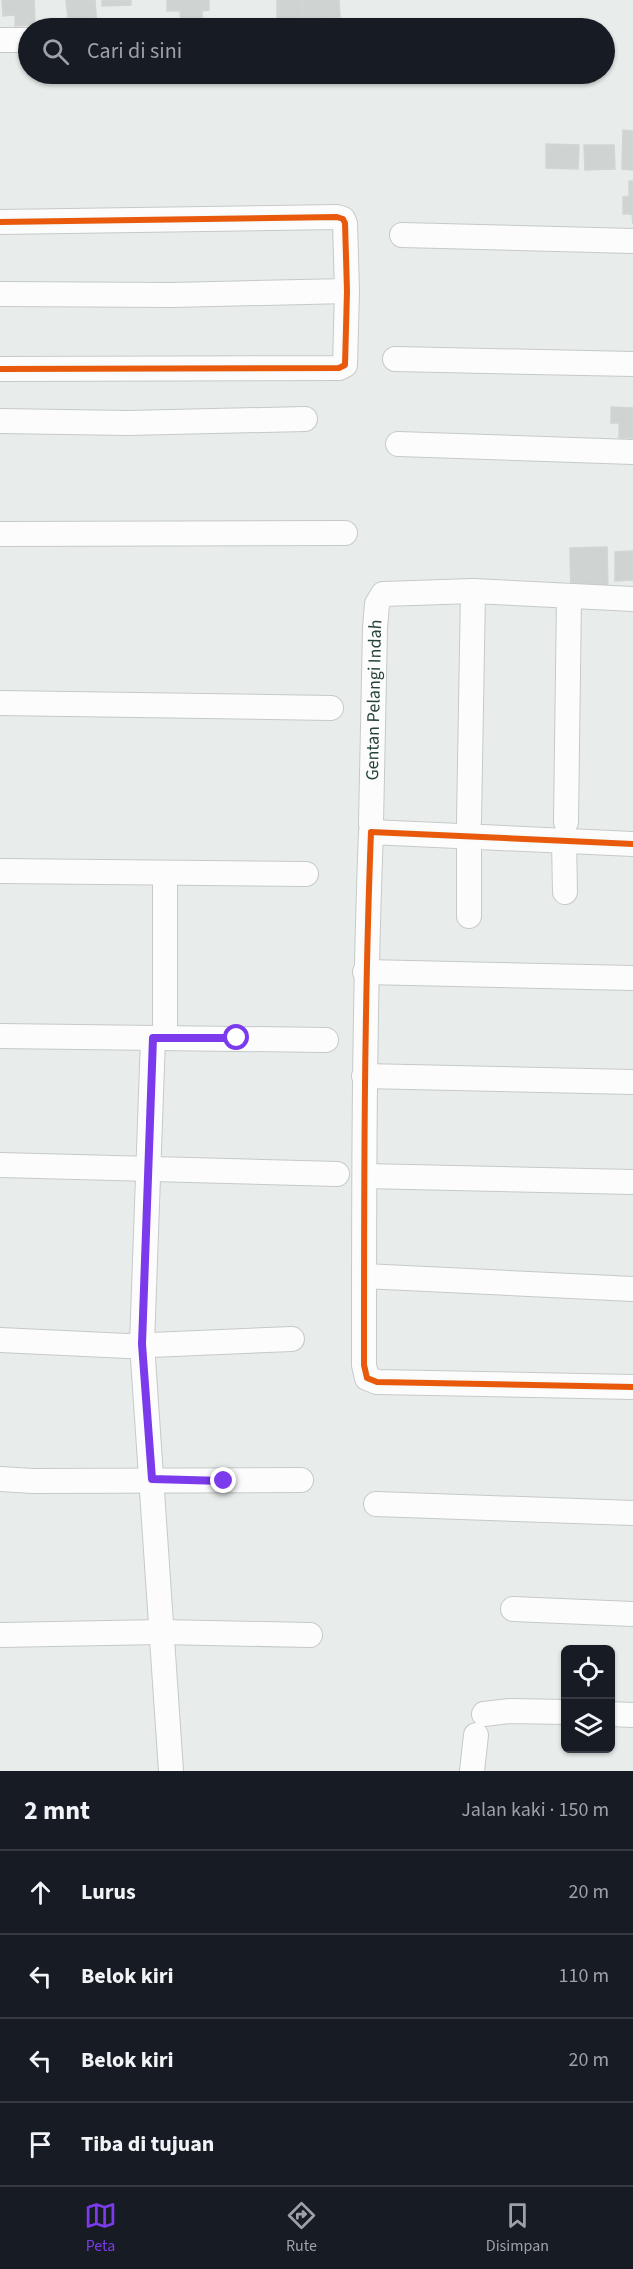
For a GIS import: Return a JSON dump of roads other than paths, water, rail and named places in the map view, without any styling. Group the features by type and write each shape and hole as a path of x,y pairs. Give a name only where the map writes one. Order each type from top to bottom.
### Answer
{"street":[{"path":"0,40 18,40"},
{"path":"0,222 337,217 343,219 345,223 347,291 345,365 339,368 0,369"},
{"path":"402,235 633,241"},
{"path":"0,294 172,295 347,291"},
{"path":"394,359 633,364"},
{"path":"0,421 128,423 305,419"},
{"path":"398,444 633,452"},
{"path":"0,534 345,533"},
{"path":"469,916 473,591"},
{"name":"Gentan Pelangi Indah","path":"371,824 375,628 377,604 383,594 473,591 633,599"},
{"path":"565,892 569,597"},
{"path":"0,703 331,708"},
{"path":"633,844 565,831 469,828 371,832 365,972 364,1076 364,1276 365,1372 367,1378 373,1381 633,1387"},
{"path":"0,872 306,874"},
{"path":"165,874 159,1038 148,1169 142,1344 171,1771"},
{"path":"365,972 633,978"},
{"path":"0,1036 326,1040"},
{"path":"364,1076 633,1082"},
{"path":"0,1165 337,1174"},
{"path":"365,1176 633,1182"},
{"path":"364,1276 633,1289"},
{"path":"0,1340 127,1346 292,1339"},
{"path":"0,1479 33,1481 301,1480"},
{"path":"376,1504 633,1513"},
{"path":"513,1609 633,1614"},
{"path":"0,1635 161,1632 310,1635"},
{"path":"472,1771 480,1724 510,1711 561,1712"},
{"path":"615,1714 633,1715"}]}
